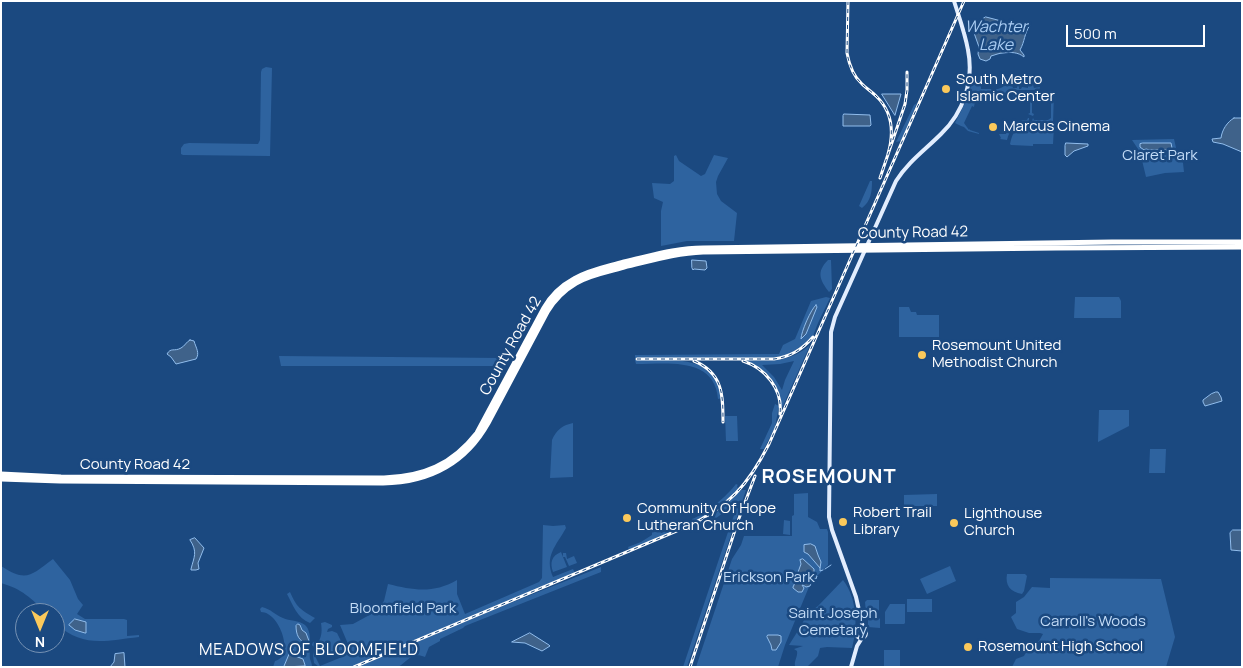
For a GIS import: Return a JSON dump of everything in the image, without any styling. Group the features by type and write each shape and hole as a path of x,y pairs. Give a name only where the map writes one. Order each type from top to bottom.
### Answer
{"highway":[{"path":"1133,247 1136,245 1164,245 1167,242"},
{"name":"County Road 42","path":"865,248 1000,244 1242,242"},
{"path":"960,249 992,248 1000,244"},
{"name":"County Road 42","path":"37,481 384,478 422,473 450,460 463,450 471,440 483,423 546,305 560,289 577,277 589,272 681,249 1242,247"},
{"name":"County Road 42","path":"1,474 129,479"},
{"path":"1,479 37,481 38,479 81,477"}],"main road":[{"path":"861,628 856,597 829,517 831,332 835,317 865,248 901,173 910,162 947,128 957,115 963,102 970,71 966,43 954,1"},
{"path":"860,637 864,637 866,633 865,629 861,628"},
{"path":"860,637 856,633 861,628"},
{"path":"851,667 860,637"}],"green space":[{"path":"266,67 272,68 270,156 181,154 181,148 184,144 189,143 258,144 260,140 261,72"},
{"path":"1018,77 1019,79 1012,79 1013,88 1019,86 1019,89 1022,87 1028,88 1028,78 1022,79 1023,77 1038,77 1040,79 1034,78 1033,83 1034,88 1040,87 1039,90 1017,90 1011,92 1010,97 976,96 974,107 972,106 964,123 969,130 979,134 968,131 955,123 969,95 972,79 981,80 981,89 998,89 1003,87 1005,83 1007,84 1012,78"},
{"path":"1015,93 1033,94 1033,116 1028,114 1030,113 1030,100 1028,97 1013,97"},
{"path":"1037,93 1054,94 1053,122 1032,121 1033,118 1034,120 1048,120 1051,118 1051,97 1037,96"},
{"path":"917,103 901,141 896,142 914,105"},
{"path":"1028,118 1029,122 1014,126 1007,140 1000,139 999,134 1006,134 1007,124 1011,126"},
{"path":"1024,126 1054,126 1053,144 1033,144 1033,146 1011,145 1014,132"},
{"name":"Claret Park","path":"1174,139 1177,152 1183,163 1184,172 1146,177 1140,152 1132,140"},
{"path":"676,155 679,161 701,176 705,174 714,155 728,158 716,182 717,194 721,201 737,213 734,241 687,241 661,246 661,211 663,202 654,198 652,183 670,184 674,181 674,156"},
{"path":"870,181 872,181 872,189 870,196 862,208 859,206"},
{"path":"828,260 831,260 832,289 829,292 823,284 821,276 822,268"},
{"path":"826,297 830,298 813,336 807,343 787,355 773,358 635,358 635,355 779,354 783,345 795,339 811,301"},
{"path":"1075,297 1119,297 1121,301 1121,318 1074,318"},
{"path":"899,307 909,307 911,312 916,312 917,315 939,315 939,337 899,337"},
{"path":"810,345 782,408 777,391 769,376 745,360 779,360 802,351","holes":["794,361 782,390 774,377 762,365"]},
{"path":"279,356 501,358 500,366 281,366"},
{"path":"635,360 676,360 701,366 711,373 718,383 722,398 718,399 715,385 708,375 699,369 687,365 636,364"},
{"path":"775,404 779,406 775,427 764,449 760,449 772,423 772,413"},
{"path":"1099,410 1129,410 1129,426 1098,442"},
{"path":"725,416 737,416 738,441 726,441"},
{"path":"573,423 573,477 550,478 552,440 560,428"},
{"path":"1150,449 1166,449 1165,473 1149,473"},
{"path":"736,484 738,489 729,499 703,518 629,550 628,547 641,542 652,535 652,532 661,531 661,533 692,521 692,519 716,504"},
{"path":"741,490 746,490 687,667 683,667 736,510 736,505 732,504 720,515 701,527 696,529 694,525 719,510"},
{"name":"Erickson Park","path":"808,493 808,517 817,522 820,529 827,529 828,532 828,565 811,582 778,667 696,667 732,559 741,545 744,536 792,536 794,494"},
{"path":"937,494 937,506 904,506 904,495"},
{"path":"784,520 790,521 790,535 783,534"},
{"name":"Bloomfield Park","path":"543,525 565,525 566,528 552,551 550,563 553,577 573,569 575,573 351,667 319,667 314,663 313,655 315,648 312,645 313,642 320,639 322,632 321,623 325,622 332,625 327,632 337,633 344,647 343,650 336,653 327,653 326,645 322,645 318,650 316,658 320,666 351,651 340,625 353,624 375,612 384,601 388,584 423,590 440,587 457,580 457,594 465,614 539,582 542,578"},
{"path":"561,552 567,567 553,572 552,560"},
{"path":"563,553 566,553 567,559 574,556 577,563 569,566 565,557 563,557"},
{"path":"53,559 70,580 78,599 83,605 77,614 85,619 127,620 127,636 139,635 139,637 94,641 75,636 65,631 65,603 36,603 15,588 1,583 1,566 23,575 34,573"},
{"path":"950,566 956,581 927,594 920,579"},
{"path":"601,567 601,572 465,626 429,647 425,657 421,655 413,656 398,667 358,667 493,610"},
{"path":"1007,574 1025,574 1027,576 1022,594 1011,590 1007,581"},
{"name":"Carroll's Woods","path":"1050,578 1161,579 1175,637 1166,667 1012,667 1016,659 1024,656 1031,642 1039,641 1043,634 1029,633 1017,629 1011,617 1016,613 1016,602 1024,597 1032,587 1050,588"},
{"name":"Saint Joseph Cemetary","path":"843,580 848,587 854,604 855,631 852,648 820,648 818,656 807,667 795,666 797,651 794,649 803,646 789,645 807,614 818,606"},
{"path":"290,592 300,608 315,618 310,623 296,611 287,594"},
{"path":"907,599 932,599 932,612 907,612"},
{"path":"867,600 879,600 879,610 876,613 866,613 865,602"},
{"path":"890,604 905,604 904,624 885,624 885,612"},
{"path":"262,607 283,618 305,625 310,636 312,667 273,667 275,661 281,658 284,652 283,635 274,619 268,614 261,612 260,609"},
{"path":"868,616 877,616 880,619 880,628 868,627"},
{"path":"884,650 900,650 900,667 884,667"}],"water":[{"name":"Wachter Lake","path":"986,17 1009,23 1029,23 1030,25 1020,50 1024,57 1017,53 1009,52 991,56 986,61 980,59 978,54 979,47 973,30 976,23"},
{"path":"882,94 901,94 895,115"},
{"path":"844,114 870,115 871,125 843,126"},
{"path":"1234,118 1242,118 1242,152 1213,142 1212,139 1221,138 1225,126"},
{"path":"1066,143 1088,144 1088,146 1074,151 1067,157 1065,155"},
{"path":"1171,143 1172,148 1169,150 1144,150 1140,147 1140,144"},
{"path":"692,260 706,261 707,268 705,270 693,270"},
{"path":"816,305 817,307 806,334 801,339 807,321"},
{"path":"190,340 194,341 197,348 198,355 196,359 176,364 167,354 170,351 181,348"},
{"path":"1218,392 1222,401 1205,406 1203,400"},
{"path":"1233,530 1242,530 1242,551 1231,550 1230,533"},
{"path":"195,538 204,548 198,563 199,569 191,570 195,551 190,540"},
{"path":"811,544 815,546 821,562 820,568 804,552 804,545"},
{"path":"803,559 814,569 814,575 817,576 816,579 813,578 810,586 802,585 804,588 802,592 798,592 793,587 795,582 799,580 797,575 801,564 800,560"},
{"path":"75,619 86,622 86,633 75,630 69,625"},
{"path":"298,624 306,633 309,641 307,644 297,635 296,626"},
{"path":"530,633 550,646 542,651 525,643 512,642"},
{"path":"768,635 781,636 781,642 776,650 772,650"},
{"path":"292,648 295,656 303,659 305,666 284,667"},
{"path":"124,653 125,667 110,667 114,662 115,654"}],"waterway":[{"path":"825,569 831,565"},
{"path":"820,568 820,571 823,570"}],"railway":[{"path":"848,1 847,53 849,61 856,77 882,102 889,116 891,138 888,154"},
{"path":"354,667 686,527 726,503 736,493 745,483 769,444 964,1"},
{"path":"880,178 905,104 907,72"},
{"path":"637,359 774,359 785,357 795,352 805,346 813,337"},
{"path":"694,361 704,366 716,378 723,403 723,422"},
{"path":"743,361 751,364 771,381 779,396 780,414"},
{"path":"690,667 738,521 755,476"}],"place":[{"name":"South Metro Islamic Center","path":"946,89"},
{"name":"Marcus Cinema","path":"993,127"},
{"name":"Rosemount United Methodist Church","path":"922,355"},
{"name":"Community Of Hope Lutheran Church","path":"627,518"},
{"name":"Robert Trail Library","path":"843,522"},
{"name":"Lighthouse Church","path":"954,523"},
{"name":"Rosemount High School","path":"968,647"}],"district":[{"name":"ROSEMOUNT","path":"829,477"},
{"name":"MEADOWS OF BLOOMFIELD","path":"309,651"}]}
